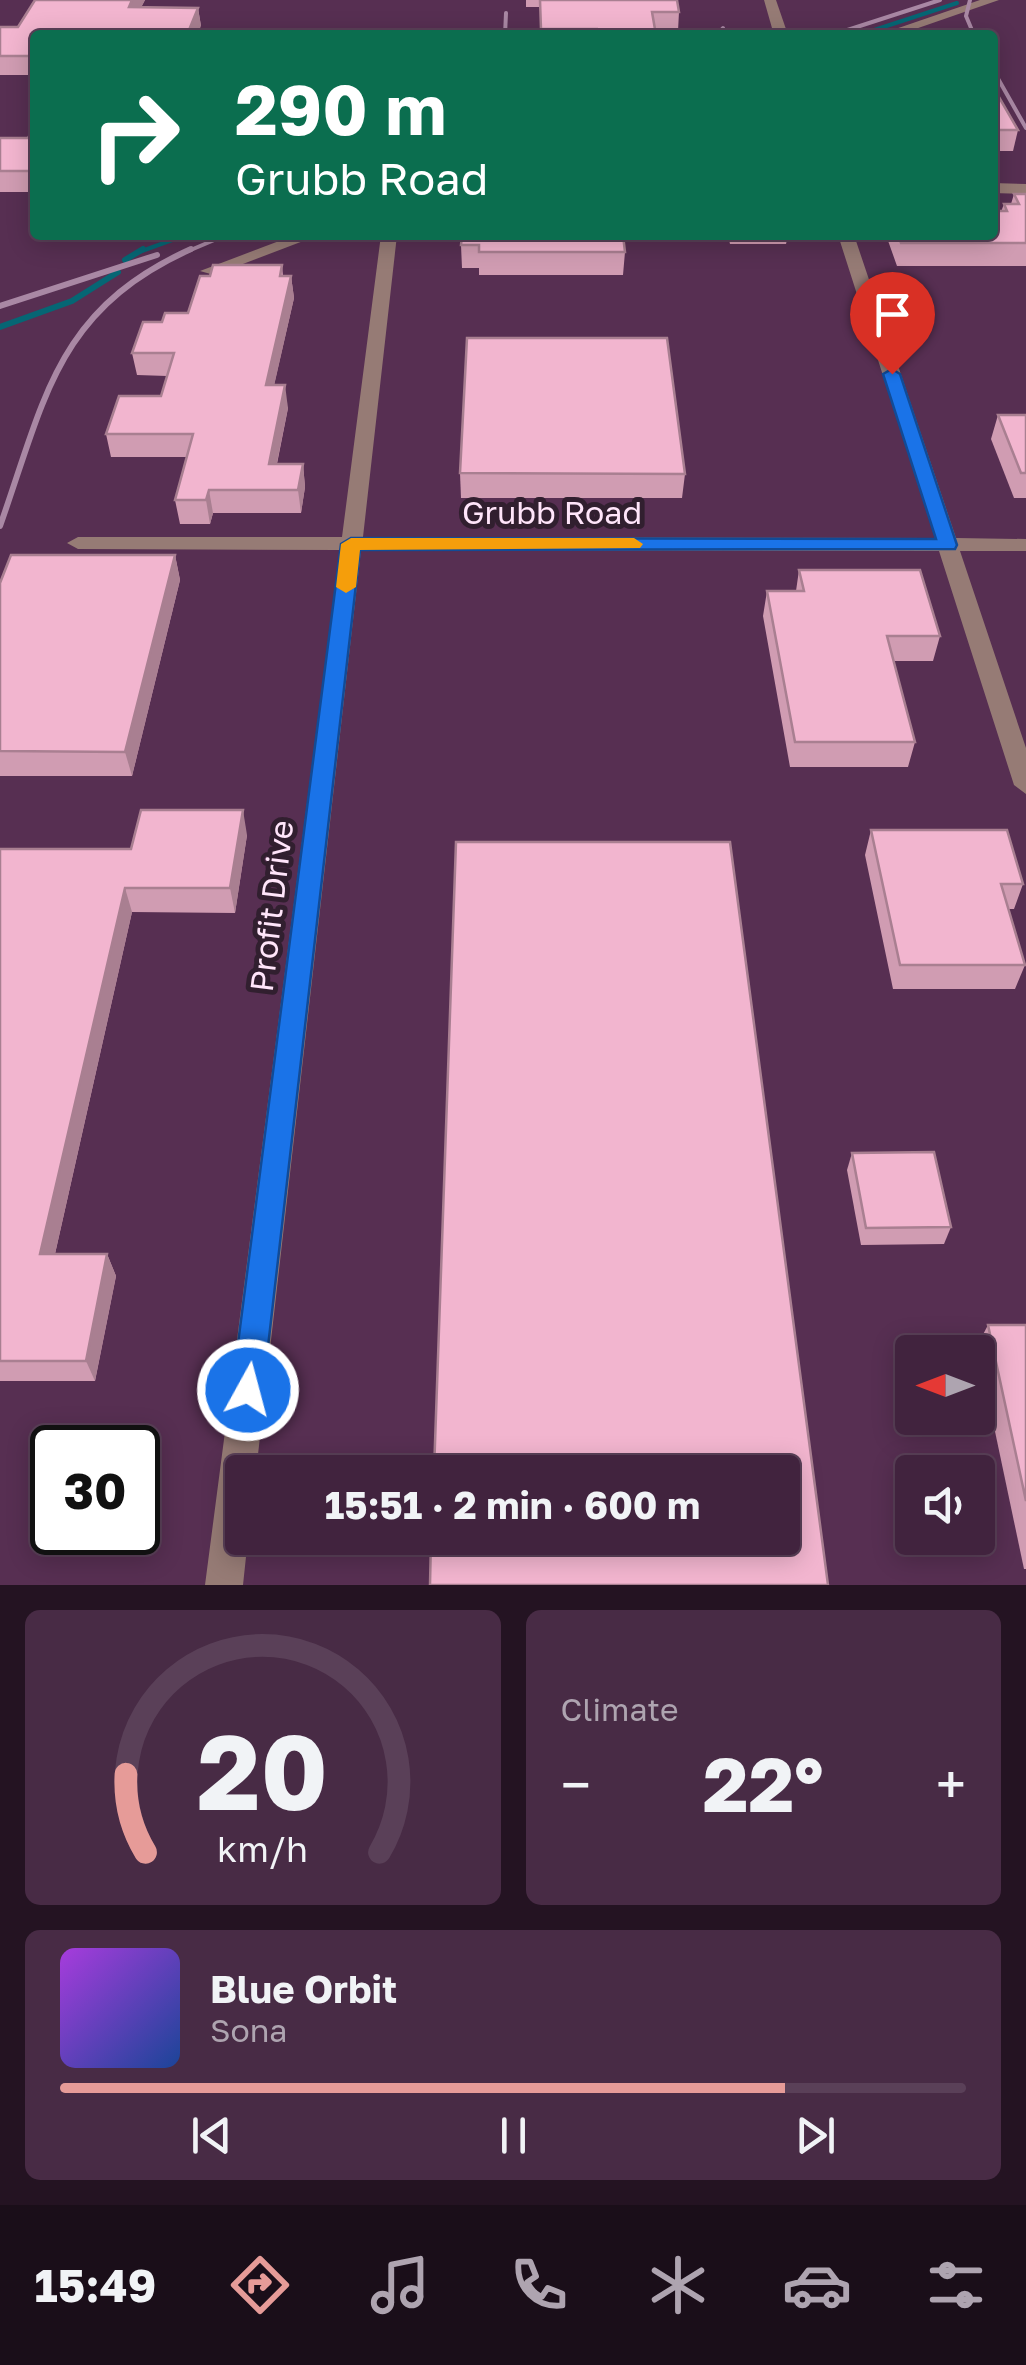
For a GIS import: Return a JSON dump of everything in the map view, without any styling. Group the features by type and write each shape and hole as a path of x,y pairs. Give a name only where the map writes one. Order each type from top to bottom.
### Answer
{"street":[{"path":"770,0 779,30"},
{"path":"900,30 993,0"},
{"path":"998,188 1026,188"},
{"path":"208,271 297,240"},
{"name":"Profit Drive","path":"224,1585 388,240"},
{"path":"848,240 1026,784"},
{"name":"Grubb Road","path":"78,544 1026,545"}],"building":[{"path":"35,0 132,0 129,7 198,8 189,30 30,30 30,56 0,56 0,27 18,27"},
{"path":"540,0 677,0 679,12 652,12 655,30 541,29"},
{"path":"998,95 1018,130 998,130"},
{"path":"30,134 30,171 0,171 0,138 28,138"},
{"path":"1014,194 1026,194 1026,243 900,240 998,240 998,211 1007,211 1004,204 1019,204"},
{"path":"462,240 624,240 625,252 479,252 479,245 461,245"},
{"path":"213,265 282,265 280,276 291,276 266,385 285,385 269,464 303,464 298,490 209,490 206,500 175,500 193,434 106,434 119,396 161,396 174,353 132,353 143,322 162,322 165,313 188,313 200,276 210,276"},
{"path":"467,338 667,338 685,474 460,473"},
{"path":"998,415 1026,415 1026,473 1021,473"},
{"path":"11,555 175,555 125,752 0,751 0,583"},
{"path":"799,570 920,570 940,636 887,636 915,742 795,742 767,591 804,591"},
{"path":"141,810 243,810 230,888 125,888 40,1254 107,1254 86,1361 0,1361 0,849 131,849"},
{"path":"871,830 1007,830 1023,884 1001,884 1025,965 900,965"},
{"path":"456,842 730,842 828,1585 430,1585 431,1555 800,1555 800,1455 435,1455"},
{"path":"934,1152 951,1227 866,1228 852,1153"},
{"path":"988,1325 1026,1325 1026,1501 995,1357 995,1335 990,1335"}],"waterway":[{"path":"874,30 957,3"},
{"path":"139,252 172,240"},
{"path":"125,260 143,249"},
{"path":"0,327 72,301 118,272"}],"railway":[{"path":"847,30 940,0"},
{"path":"970,0 966,16 972,30"},
{"path":"505,30 506,13"},
{"path":"998,79 1026,128"},
{"path":"186,252 214,240"},
{"path":"0,526 45,399 83,330 111,300 146,273 191,249"},
{"path":"0,306 157,255"}],"slow traffic":[{"path":"346,587 351,544 634,544"}],"route":[{"path":"248,1390 351,544 948,545 892,374"}]}
